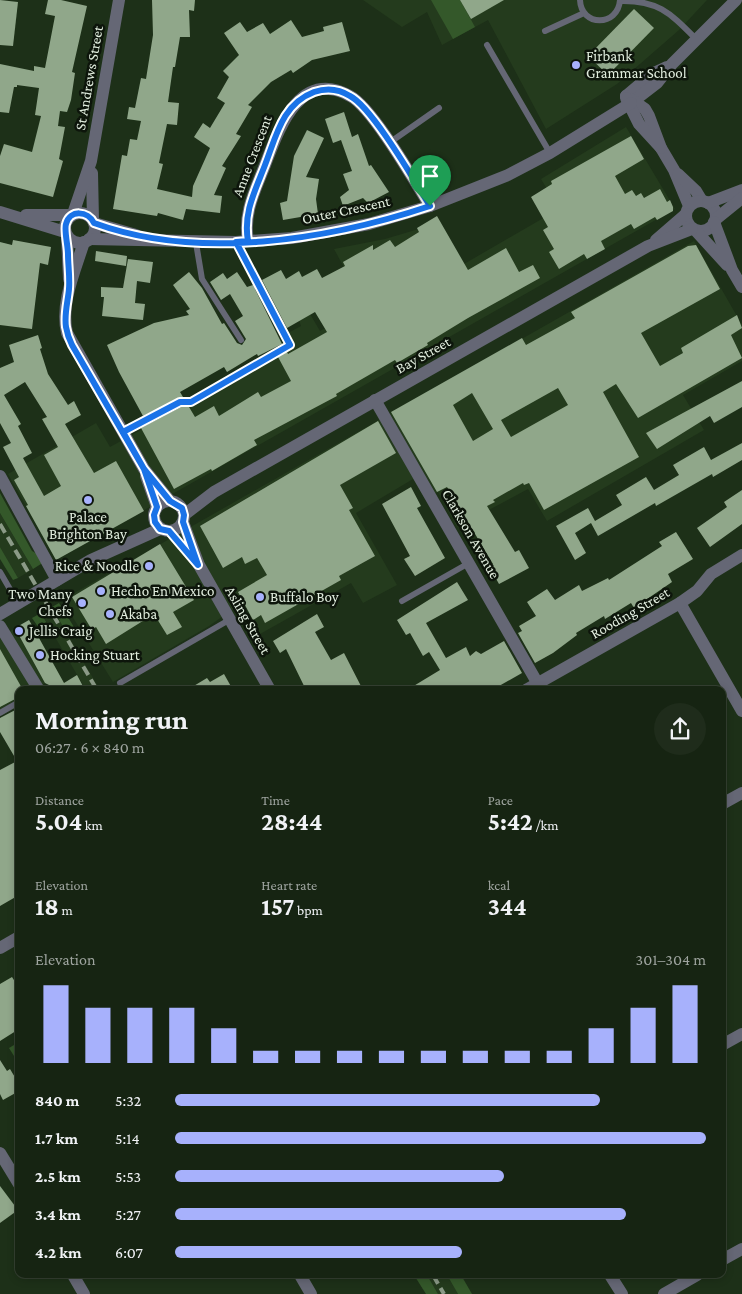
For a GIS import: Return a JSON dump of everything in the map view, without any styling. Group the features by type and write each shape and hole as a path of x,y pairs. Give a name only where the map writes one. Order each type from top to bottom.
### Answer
{"street":[{"name":"St Andrews Street","path":"73,215 92,161 119,0"},
{"name":"Outer Crescent","path":"86,241 242,241 330,232 368,224 430,206 476,189 550,153 630,101 652,74 672,64 736,0"},
{"name":"Anne Crescent","path":"242,241 251,199 284,118 298,101 324,89 352,96 372,117 430,206"},
{"path":"630,101 639,124 661,148 674,170 687,210 687,222 732,270"},
{"name":"St Andrews Street","path":"92,161 94,222"},
{"path":"674,170 715,210 715,221 732,270 742,287"},
{"path":"687,210 742,190"},
{"path":"694,230 709,229 715,221 742,198"},
{"name":"Bay Street","path":"648,246 687,210"},
{"path":"0,212 14,215 66,234 74,242 86,241"},
{"path":"14,215 87,214 94,222 94,232 86,241 69,289"},
{"path":"73,215 66,222 69,289 66,315 67,333 144,469 179,511 177,529 160,521 144,469"},
{"name":"Outer Crescent","path":"94,222 155,240"},
{"name":"Bay Street","path":"179,511 648,246 694,230"},
{"name":"Clarkson Avenue","path":"375,400 538,684"},
{"path":"0,476 57,580"},
{"path":"160,521 160,504 179,511"},
{"name":"Asling Street","path":"179,511 198,565 268,686"},
{"path":"0,614 160,521"},
{"name":"Asling Street","path":"160,521 198,565"},
{"name":"Rooding Street","path":"534,686 680,603 697,591 711,574 742,555"},
{"path":"680,603 742,711"},
{"path":"0,626 36,686"},
{"path":"726,802 742,793"},
{"path":"0,948 15,939"},
{"path":"726,1043 742,1034"},
{"path":"0,1153 15,1177"},
{"path":"726,1258 742,1249"},
{"path":"75,1278 84,1294"},
{"path":"302,1278 311,1294"},
{"path":"612,1278 622,1294"},
{"path":"664,1294 692,1278"}],"lane":[{"path":"580,0 584,13 593,20 605,21 615,14 620,1 640,1 668,11 698,40"},
{"path":"545,31 584,13"},
{"path":"487,44 550,153"},
{"path":"389,143 439,108"},
{"path":"123,432 180,402 191,402 290,345 242,241"},
{"path":"196,242 202,279 241,340"},
{"path":"402,601 469,563"},
{"path":"0,572 18,603"},
{"path":"120,683 229,620"},
{"path":"0,713 15,704"}],"shaded area":[{"name":"Firbank Grammar School","path":"363,0 707,0 679,30 617,84 546,129 488,20 442,45 427,12 402,27"},
{"path":"431,0 460,0 475,27 453,39"},
{"path":"626,127 675,209 56,560 8,474 96,423 110,447 170,416 294,346 288,333 301,326 299,320 310,314 320,331 365,306 334,249 385,239 439,223 464,264 559,209 541,179"},
{"path":"694,241 742,325 742,361 683,395 704,430 547,521 528,489 457,527 438,492 425,499 413,479 356,513 397,585 363,603 351,583 260,634 243,602 209,626 113,682 62,600"},
{"path":"0,493 32,551 41,556 44,562 33,569 0,513"},
{"path":"0,513 33,569 18,578 0,547"},
{"path":"0,547 18,578 13,580 0,559"},
{"path":"59,603 74,627 66,632 52,607"},
{"path":"52,607 98,686 84,686 41,613"},
{"path":"41,613 49,627 41,631 32,618"},
{"path":"29,620 66,686 55,686 45,683 42,686 15,686 15,708 0,716 0,637"},
{"path":"15,1044 15,1058 9,1048"},
{"path":"416,1278 429,1278 438,1294 426,1294"},
{"path":"429,1278 449,1278 458,1294 438,1294"},
{"path":"449,1278 463,1278 472,1294 458,1294"}],"building":[{"path":"0,0 18,2 13,46 0,45"},
{"path":"48,0 61,0 87,6 72,72 75,73 71,100 67,112 60,111 58,126 65,127 59,159 63,161 53,197 0,183 0,156 4,144 32,152 41,116 35,115 39,88 17,85 17,87 14,87 9,113 0,112 0,64 34,71 34,66 45,68 55,16 45,14"},
{"path":"152,0 195,0 194,11 189,10 190,37 180,37 175,67 173,67 168,102 179,103 177,125 167,124 159,163 163,164 157,189 192,197 193,186 210,148 194,137 203,123 210,128 225,103 217,98 229,77 223,71 239,55 224,33 240,22 247,32 263,23 270,34 291,20 302,37 324,31 323,27 342,22 350,51 312,60 293,73 291,70 271,82 248,105 252,107 236,134 241,136 222,166 226,168 214,195 222,196 220,213 186,209 183,220 158,213 157,216 113,209 122,155 127,156 130,139 137,140 141,121 127,119 129,107 135,108 141,78 146,79 153,35"},
{"path":"460,0 504,0 471,19"},
{"path":"634,9 654,28 608,75 588,56"},
{"path":"344,112 352,137 358,134 369,166 371,165 389,192 368,203 363,198 343,206 340,197 349,190 343,174 352,171 341,140 333,143 325,119"},
{"path":"307,130 324,138 306,177 319,179 316,199 318,214 283,220 280,203 287,201 294,156"},
{"path":"631,136 644,159 615,176 625,194 632,190 636,196 641,193 644,198 660,189 667,202 670,200 673,211 657,220 655,217 634,229 631,224 601,241 605,249 587,259 584,254 559,269 549,252 554,249 543,230 548,227 531,197 552,184 551,181"},
{"path":"437,216 468,270 506,248 519,272 533,265 540,278 468,318 397,363 395,360 336,394 337,396 254,440 257,445 212,471 211,469 174,489 141,428 181,407 189,407 195,417 214,406 219,416 258,392 261,397 291,381 278,357 287,352 288,354 327,332 315,312 287,328 262,280 281,270 286,279 299,271 302,277 317,269 322,278 345,266 343,262 373,245 373,250 390,240 395,247 419,232 417,228"},
{"path":"13,240 51,247 48,265 40,263 32,329 0,325 0,242 12,245"},
{"path":"696,245 720,289 641,333 660,366 683,353 681,348 737,315 742,328 731,335 742,358 638,418 616,384 603,392 639,457 544,510 529,483 524,485 523,483 493,500 495,502 487,506 515,552 519,550 529,568 499,584 489,566 493,564 447,487 437,492 391,412 522,338 526,345 575,318 571,312 688,246","holes":["558,388 568,405 511,437 501,420","472,393 493,429 473,441 453,405"]},
{"path":"96,251 127,256 126,266 95,261"},
{"path":"128,259 153,262 150,283 137,281 135,303 145,304 143,320 102,316 104,297 101,297 101,287 123,288"},
{"path":"189,272 202,288 222,324 224,323 237,343 242,345 246,339 235,321 243,316 230,294 221,300 210,282 223,273 227,279 237,272 247,287 253,285 282,344 258,356 257,354 227,372 224,367 180,392 183,397 143,416 119,372 107,345 154,323 189,315 186,311 190,309 173,285"},
{"path":"38,335 42,348 40,349 48,374 68,405 74,401 81,415 65,424 94,473 116,461 144,511 56,560 26,506 28,505 14,480 19,477 3,447 11,443 0,423 0,368 14,362 9,345","holes":["25,382 47,417 42,419 58,447 44,455 61,486 44,496 23,458 32,453 18,426 21,424 4,395"]},
{"path":"742,381 742,407 714,423 710,416 657,449 646,433"},
{"path":"378,421 396,453 340,485 353,508 349,510 375,556 339,576 341,580 265,623 261,615 253,620 238,592 267,575 257,558 245,564 242,557 223,568 200,526"},
{"path":"742,443 742,460 713,477 712,474 656,506 655,503 598,536 591,523 575,533 586,553 575,560 556,526 588,508 595,521 622,505 616,495 646,477 654,490 679,475 673,465 704,447 711,460"},
{"path":"411,487 421,506 417,508 445,558 415,576 404,559 410,556 382,504"},
{"path":"742,490 742,524 710,547 697,528 727,507 724,502"},
{"path":"676,532 693,559 668,574 672,582 634,608 631,603 605,619 604,616 576,633 577,635 553,653 535,663 518,633 522,631 519,626 536,616 527,602 547,589 555,600 579,585 582,591 608,578 609,580 662,546 659,542"},
{"path":"160,544 194,600 173,612 182,627 167,635 154,614 106,644 96,627 92,630 72,597"},
{"path":"457,582 468,600 426,623 446,658 466,647 470,656 476,651 481,654 504,641 522,673 499,686 414,686 440,670 429,652 423,656 410,633 406,635 397,620"},
{"path":"317,614 324,627 315,632 331,660 344,653 361,686 304,686 286,649 280,653 273,641"},
{"name":"Hocking Stuart","path":"29,620 64,683 77,675 83,686 51,686 45,683 15,628"},
{"path":"0,649 21,686 15,686 15,699 0,707"},
{"path":"224,674 231,686 194,686 207,678 210,682"},
{"path":"15,710 15,758 0,732 0,718"},
{"path":"15,762 15,897 0,906 0,770"},
{"path":"12,977 15,982 15,1032 0,1041 0,984"},
{"path":"0,1060 7,1071 10,1069 15,1077 15,1093 3,1100 0,1094"},
{"path":"0,1186 15,1206 15,1212 0,1223"}],"railway":[{"path":"0,524 95,686"},
{"path":"435,1278 444,1294"}],"place":[{"name":"Firbank Grammar School","path":"576,65"},
{"name":"Palace Brighton Bay","path":"88,500"},
{"name":"Rice & Noodle","path":"149,566"},
{"name":"Hecho En Mexico","path":"101,591"},
{"name":"Buffalo Boy","path":"260,597"},
{"name":"Two Many Chefs","path":"82,603"},
{"name":"Akaba","path":"110,614"},
{"name":"Jellis Craig","path":"19,631"},
{"name":"Hocking Stuart","path":"40,655"}],"route":[{"path":"430,206 368,224 330,232 292,238 236,242 155,240 112,230 94,223 87,214 78,213 68,218 65,227 68,236 69,289 65,323 67,333 72,345 144,469 170,501 175,502 182,508 183,522 198,565 169,531 160,529 157,526 154,518 157,507 144,469 123,432 180,402 191,402 290,345 236,242 248,241 246,216 251,199 276,135 289,110 306,95 324,89 352,96 372,117 430,206"}]}
